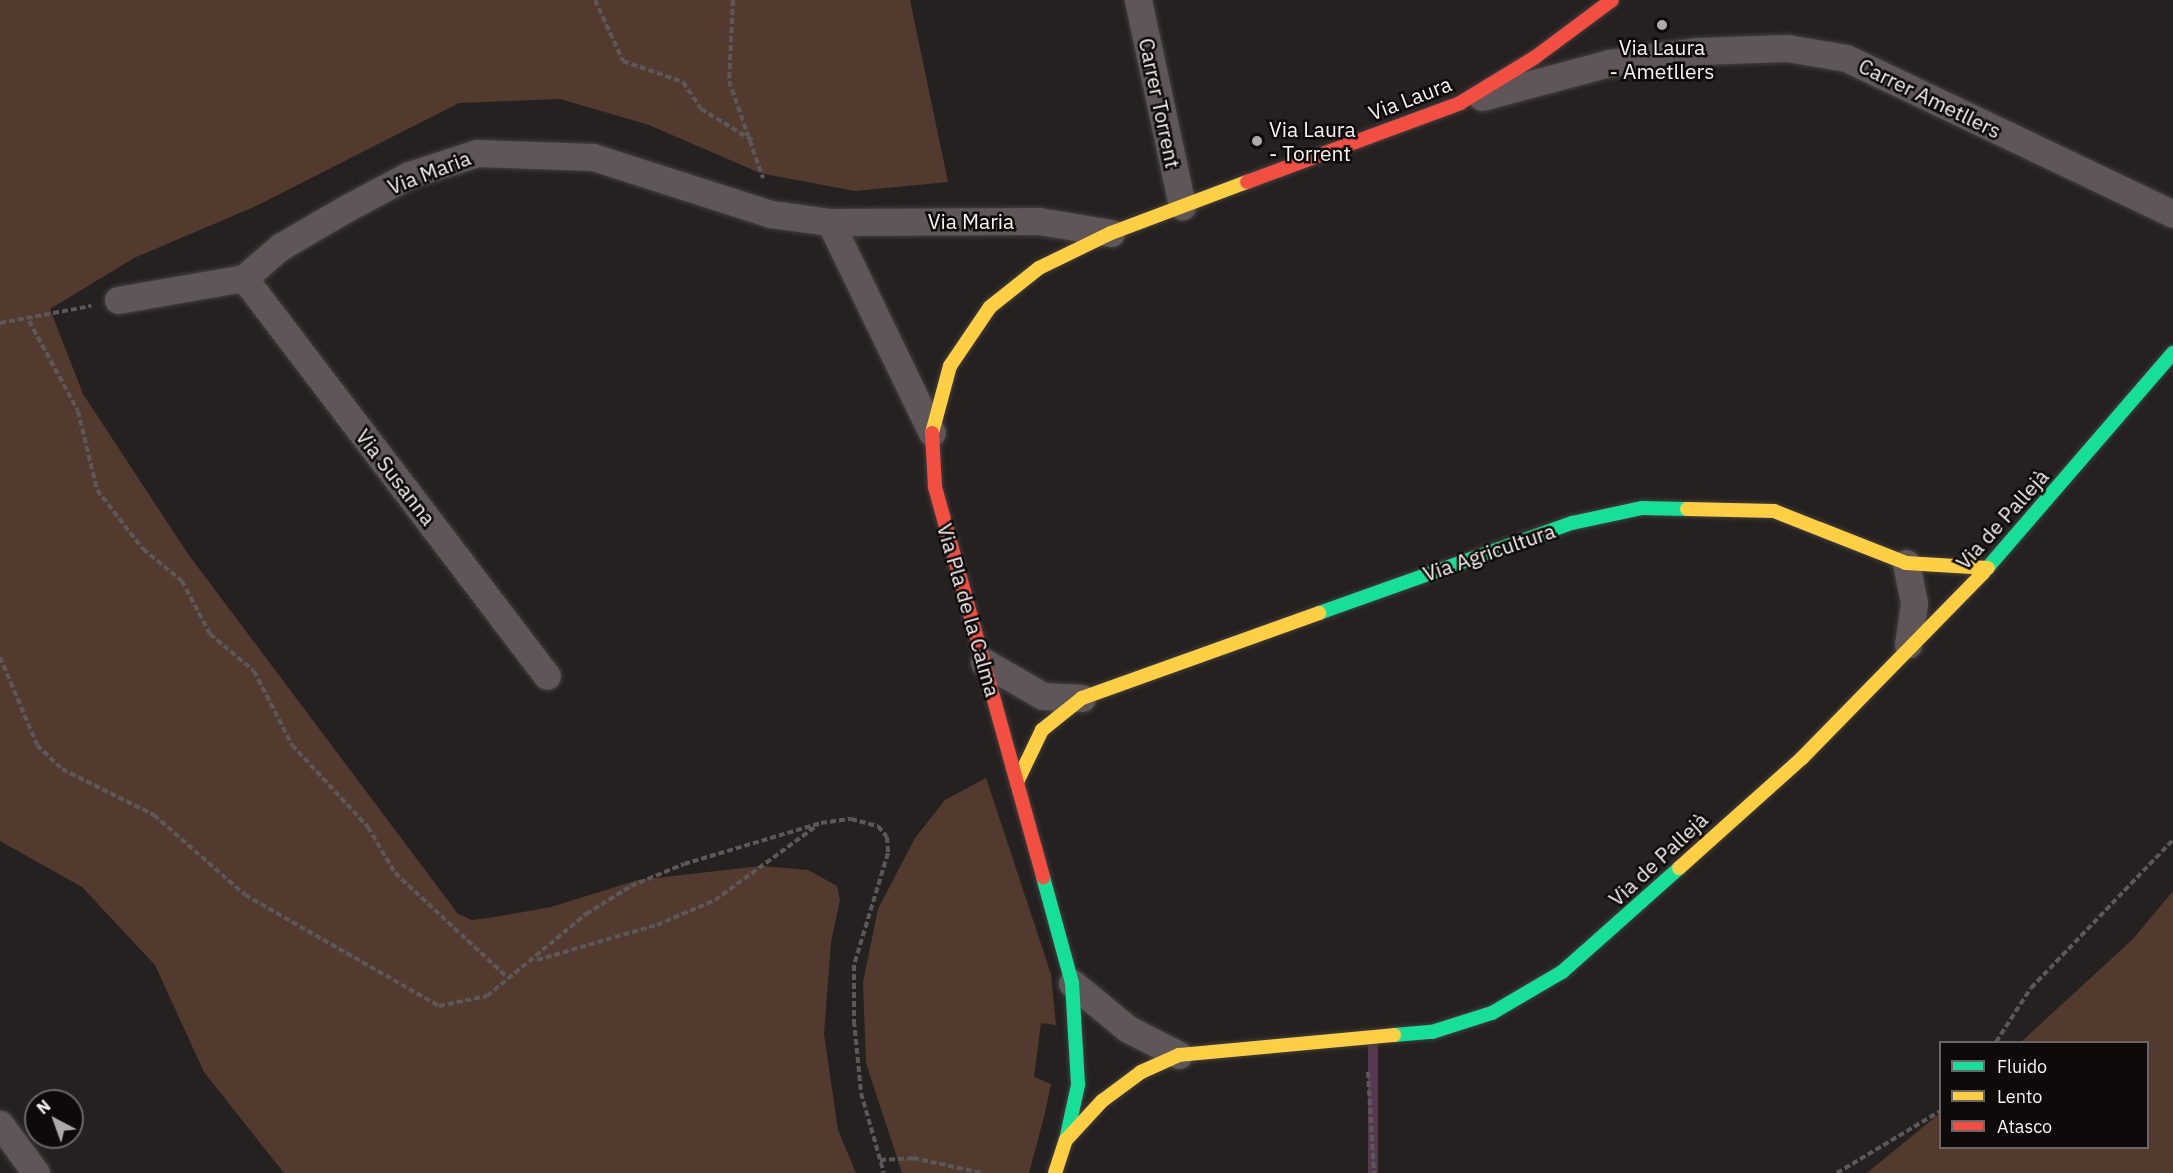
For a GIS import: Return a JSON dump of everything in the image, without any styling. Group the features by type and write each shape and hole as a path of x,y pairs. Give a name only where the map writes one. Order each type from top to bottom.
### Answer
{"street":[{"name":"Carrer Torrent","path":"1138,0 1182,206"},
{"name":"Via Laura","path":"1039,268 1111,233 1460,103 1534,58 1612,0"},
{"name":"Carrer Ametllers","path":"1460,103 1610,63 1698,51 1787,48 1846,58 1915,87 2068,168 2173,213"},
{"name":"Via Maria","path":"244,278 280,247 347,208 410,175 477,153 593,156 771,214 830,222 1039,221 1111,233"},
{"path":"830,222 932,433"},
{"name":"Via Pla de la Calma","path":"1039,268 990,307 967,335 947,375 932,433 935,487 1072,982 1078,1085 1066,1140"},
{"path":"118,300 244,278"},
{"name":"Via Susanna","path":"244,278 547,676"},
{"name":"Via de Pallejà","path":"1055,1173 1066,1140 1102,1101 1140,1072 1179,1055 1432,1032 1492,1013 1562,972 1802,758 1908,645 1988,568 2173,353"},
{"name":"Via Agricultura","path":"1017,782 1042,730 1082,698 1572,523 1642,508 1774,512 1906,563 1988,568"},
{"path":"1906,563 1914,603 1908,645"},
{"name":"Via Agricultura","path":"984,662 1043,696 1082,698"},
{"path":"1072,982 1128,1029 1179,1055"},
{"path":"0,1124 36,1173"}],"path":[{"path":"596,0 624,61 683,82 701,109 755,142 729,81 733,0"},
{"path":"0,323 29,321 118,300"},
{"path":"29,321 75,403 97,490 143,549 182,581 210,634 254,671 292,745 368,827 395,873 508,978"},
{"path":"0,657 37,745 62,769 154,815 245,895 439,1006 487,996 508,978 533,962 586,914 631,886 723,850 821,823 866,821 887,837 885,867 854,964 856,1064 884,1173"},
{"path":"533,962 657,925 715,900 821,823"},
{"path":"1997,1041 2031,988 2173,840"},
{"path":"1363,1039 1374,1123 1374,1173"},
{"path":"1837,1173 1939,1113"},
{"path":"880,1161 913,1158 982,1173"}],"shaded area":[{"path":"0,0 910,0 948,182 855,191 760,173 649,125 560,99 459,103 256,206 134,258 50,309 83,394 188,554 458,914 472,920 489,918 551,907 638,880 761,866 808,870 837,886 840,900 831,942 824,1034 838,1130 856,1173 284,1173 204,1072 155,965 82,887 0,841"},
{"path":"986,778 1051,974 1056,1025 1041,1023 1034,1077 1051,1084 1045,1113 1029,1173 902,1173 866,1063 863,982 878,909 915,838 945,800"},
{"path":"2173,891 2173,1173 1867,1173 1939,1114 1939,1149 2149,1149 2149,1041 2022,1041 2133,939"}],"waterway":[{"path":"1373,1046 1373,1173"}],"traffic: fast":[{"path":"1983,573 2173,353"},
{"path":"1319,613 1572,523 1642,508 1687,509"},
{"path":"1394,1035 1432,1032 1492,1013 1562,972 1679,868"},
{"path":"1043,877 1072,983 1078,1085 1066,1140"}],"traffic: slow":[{"path":"932,433 950,366 990,307 1039,268 1111,233 1247,182"},
{"path":"1687,509 1774,511 1906,563 1988,568"},
{"path":"1679,868 1802,758 1983,573"},
{"path":"1017,782 1042,730 1082,698 1319,613"},
{"path":"1055,1173 1066,1140 1102,1101 1141,1072 1179,1055 1394,1035"}],"traffic: jam":[{"path":"1247,182 1460,103 1534,58 1612,0"},
{"path":"932,433 935,487 1043,877"}],"place":[{"name":"Via Laura - Ametllers","path":"1662,25"},
{"name":"Via Laura - Torrent","path":"1257,141"}]}
